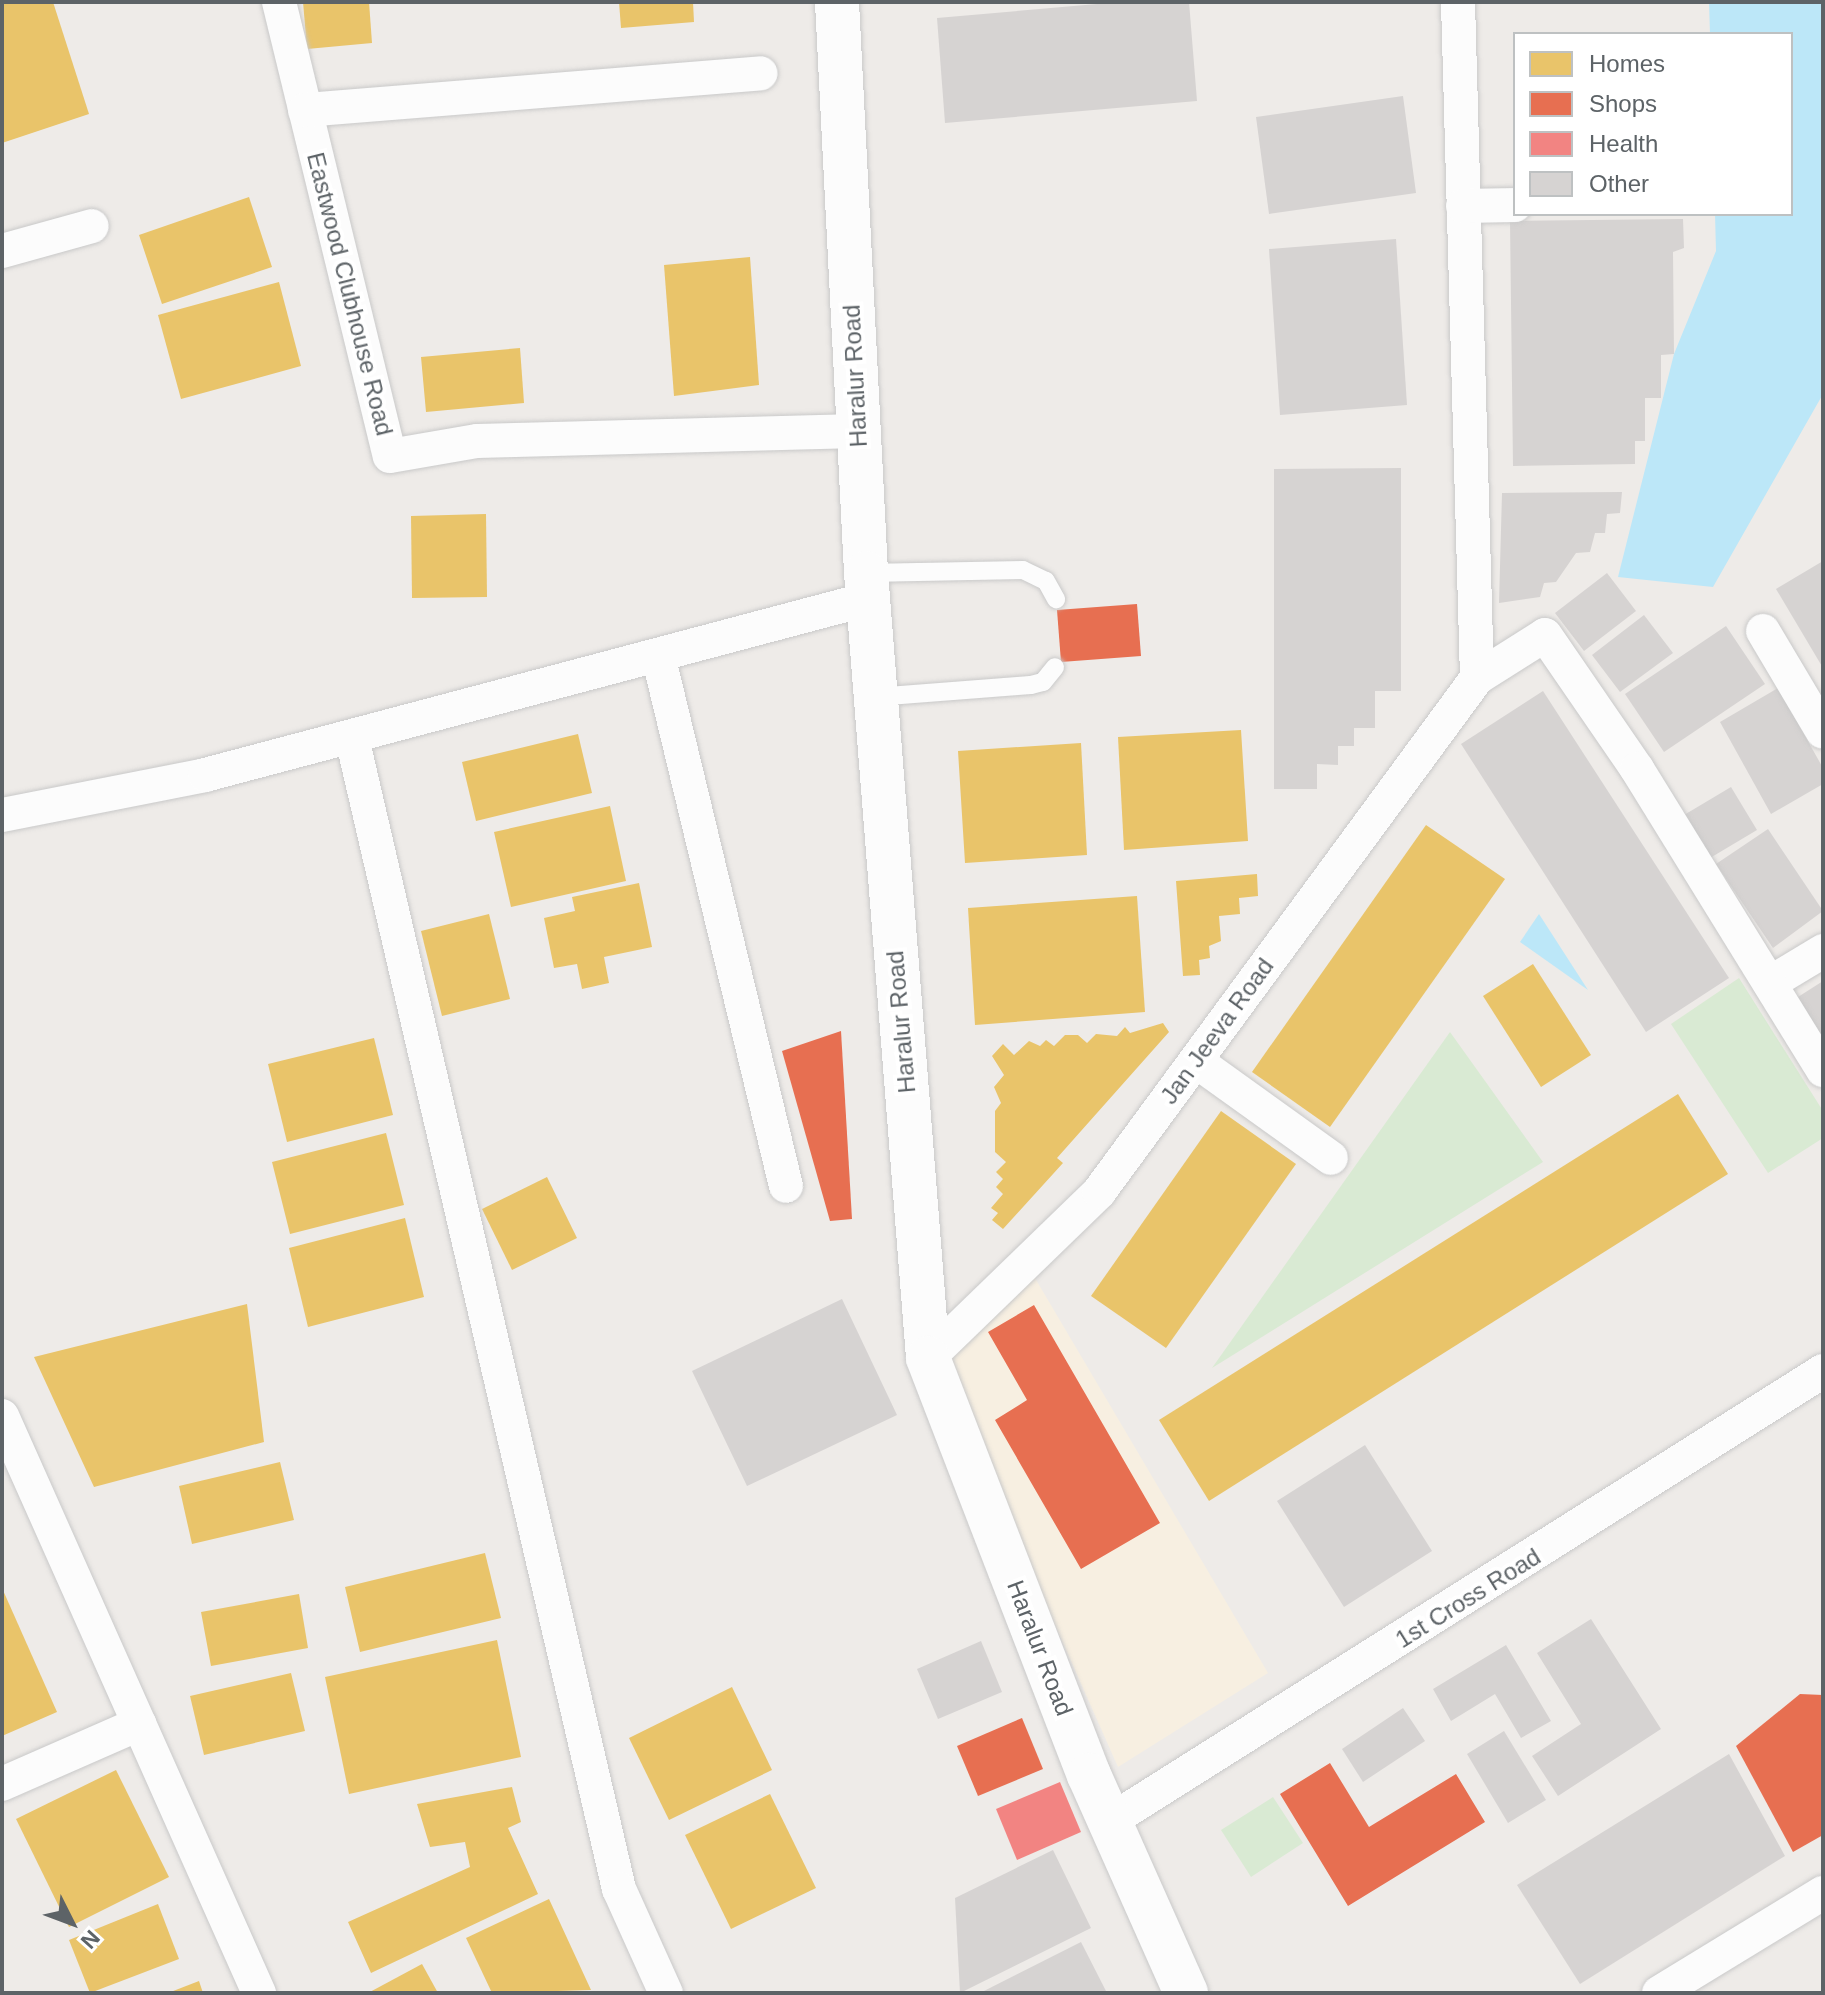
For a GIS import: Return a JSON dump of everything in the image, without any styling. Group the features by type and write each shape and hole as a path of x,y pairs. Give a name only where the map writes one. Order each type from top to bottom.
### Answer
{"street":[{"name":"Eastwood Clubhouse Road","path":"279,2 390,456 477,441 858,431"},
{"name":"Haralur Road","path":"837,2 867,586 928,1358 1110,1821 1186,1993"},
{"path":"1458,2 1477,678"},
{"path":"305,110 760,73"},
{"path":"1463,206 1513,205"},
{"path":"2,251 92,226"},
{"path":"2,815 205,775 352,738 658,655 867,586"},
{"path":"1763,631 1823,732"},
{"path":"1477,678 1545,635 1637,769 1823,1070"},
{"path":"658,655 786,1186"},
{"name":"Jan Jeeva Road","path":"928,1358 1099,1192 1477,678"},
{"path":"352,738 619,1889 666,1993"},
{"path":"1770,983 1823,951"},
{"path":"1196,1061 1331,1158"},
{"name":"1st Cross Road","path":"1110,1821 1823,1371"},
{"path":"2,1416 259,1993"},
{"path":"2,1784 139,1724"},
{"path":"1659,1993 1823,1893"}],"lane":[{"path":"867,586 1023,570 1046,581 1056,599"},
{"path":"875,697 1031,685 1043,682 1055,667"}],"shaded area":[{"path":"1032,1273 1268,1673 1118,1767 938,1362"}],"green space":[{"path":"1739,978 1823,1111 1823,1138 1768,1173 1671,1024"},
{"path":"1450,1032 1543,1162 1212,1368"},
{"path":"1273,1797 1303,1843 1251,1877 1221,1830"}],"water":[{"path":"1709,2 1823,2 1823,394 1713,587 1618,577 1674,354 1716,251 1715,216 1793,216 1793,32 1710,32"},
{"path":"1539,914 1588,990 1520,942"}],"building: Homes":[{"path":"2,2 53,2 89,114 2,143"},
{"path":"303,2 369,2 372,43 307,49"},
{"path":"619,2 693,2 694,22 621,28"},
{"path":"249,197 272,267 162,304 139,235"},
{"path":"750,257 759,385 674,396 664,265"},
{"path":"279,282 301,366 181,399 158,315"},
{"path":"520,348 524,403 426,412 421,357"},
{"path":"486,514 487,597 412,598 411,516"},
{"path":"1241,730 1248,841 1124,850 1118,737"},
{"path":"578,734 592,793 476,821 462,762"},
{"path":"1081,743 1087,855 965,863 958,751"},
{"path":"610,806 626,881 511,907 494,832"},
{"path":"1426,825 1505,879 1330,1127 1252,1072"},
{"path":"1257,874 1258,896 1239,898 1240,914 1219,916 1221,941 1209,946 1210,958 1199,960 1200,975 1183,976 1176,881"},
{"path":"639,883 652,947 604,957 609,983 582,989 577,964 554,968 544,918 575,911 572,897"},
{"path":"1137,896 1145,1012 975,1025 968,908"},
{"path":"489,914 510,999 442,1016 421,931"},
{"path":"1533,964 1591,1055 1541,1087 1483,996"},
{"path":"1163,1023 1169,1032 1057,1158 1063,1163 1003,1229 992,1220 998,1213 991,1208 1003,1194 996,1187 1003,1179 996,1172 1006,1162 995,1152 995,1111 1001,1103 994,1087 1004,1075 992,1056 1003,1044 1014,1055 1029,1041 1040,1046 1046,1040 1054,1046 1065,1035 1078,1035 1087,1043 1096,1034 1117,1036 1125,1027 1130,1033"},
{"path":"374,1038 393,1115 287,1142 268,1064"},
{"path":"1678,1094 1728,1174 1209,1501 1159,1420"},
{"path":"1221,1111 1296,1164 1166,1348 1091,1296"},
{"path":"386,1133 404,1205 290,1234 272,1162"},
{"path":"547,1177 577,1238 512,1270 482,1209"},
{"path":"405,1218 424,1297 308,1327 289,1248"},
{"path":"247,1304 264,1442 94,1487 34,1357"},
{"path":"280,1462 294,1520 192,1544 179,1486"},
{"path":"485,1553 501,1618 360,1652 345,1587"},
{"path":"2,1588 57,1712 2,1736"},
{"path":"299,1594 308,1648 211,1666 201,1612"},
{"path":"497,1640 521,1757 349,1794 325,1677"},
{"path":"291,1673 305,1731 204,1755 190,1696"},
{"path":"732,1687 772,1770 669,1820 629,1738"},
{"path":"116,1770 169,1877 69,1927 16,1819"},
{"path":"512,1787 521,1822 508,1828 538,1894 371,1973 348,1922 470,1867 465,1842 430,1847 417,1804"},
{"path":"770,1794 816,1888 731,1929 685,1835"},
{"path":"549,1899 591,1990 492,1993 466,1938"},
{"path":"158,1904 179,1959 90,1993 69,1940"},
{"path":"422,1964 438,1993 368,1993"},
{"path":"199,1981 203,1993 168,1993"}],"building: Shops":[{"path":"1137,604 1141,656 1061,662 1057,610"},
{"path":"841,1031 852,1219 830,1221 782,1051"},
{"path":"1034,1305 1160,1523 1081,1569 995,1420 1027,1400 988,1332"},
{"path":"1800,1694 1823,1695 1823,1835 1793,1852 1736,1746"},
{"path":"1022,1718 1043,1769 978,1796 957,1746"},
{"path":"1330,1763 1369,1827 1456,1774 1485,1822 1348,1906 1280,1794"}],"building: Health":[{"path":"1060,1782 1081,1832 1017,1860 996,1809"}],"building: Other":[{"path":"1120,2 1189,2 1197,101 945,123 937,18"},
{"path":"1403,96 1416,193 1269,214 1256,117"},
{"path":"1683,219 1684,248 1673,252 1674,354 1661,355 1661,398 1645,398 1645,441 1635,441 1635,464 1513,466 1510,221"},
{"path":"1396,239 1407,405 1280,415 1269,249"},
{"path":"1401,468 1401,691 1375,691 1375,728 1354,728 1354,746 1338,746 1338,765 1317,764 1317,789 1274,789 1274,469"},
{"path":"1622,492 1620,513 1607,514 1605,533 1595,533 1590,552 1576,553 1556,582 1544,583 1540,597 1499,603 1502,493"},
{"path":"1823,561 1823,668 1776,589"},
{"path":"1607,573 1636,611 1584,651 1555,613"},
{"path":"1644,615 1673,653 1620,692 1592,655"},
{"path":"1726,626 1765,684 1664,752 1625,694"},
{"path":"1778,688 1823,768 1823,784 1771,814 1720,722"},
{"path":"1543,691 1729,978 1646,1032 1461,744"},
{"path":"1731,787 1757,830 1705,861 1679,818"},
{"path":"1768,829 1823,911 1773,948 1716,864"},
{"path":"1823,981 1823,1039 1798,997"},
{"path":"842,1299 897,1415 747,1486 692,1371"},
{"path":"1365,1445 1432,1551 1344,1607 1277,1501"},
{"path":"1591,1619 1661,1729 1558,1796 1532,1756 1581,1724 1537,1653"},
{"path":"981,1641 1002,1692 938,1719 917,1669"},
{"path":"1506,1645 1551,1721 1521,1738 1495,1694 1451,1721 1433,1689"},
{"path":"1403,1708 1425,1741 1363,1782 1342,1749"},
{"path":"1504,1731 1546,1800 1508,1823 1467,1754"},
{"path":"1729,1754 1785,1856 1580,1984 1517,1885"},
{"path":"1053,1850 1091,1928 960,1993 955,1898"},
{"path":"1081,1942 1107,1993 980,1993"}]}
